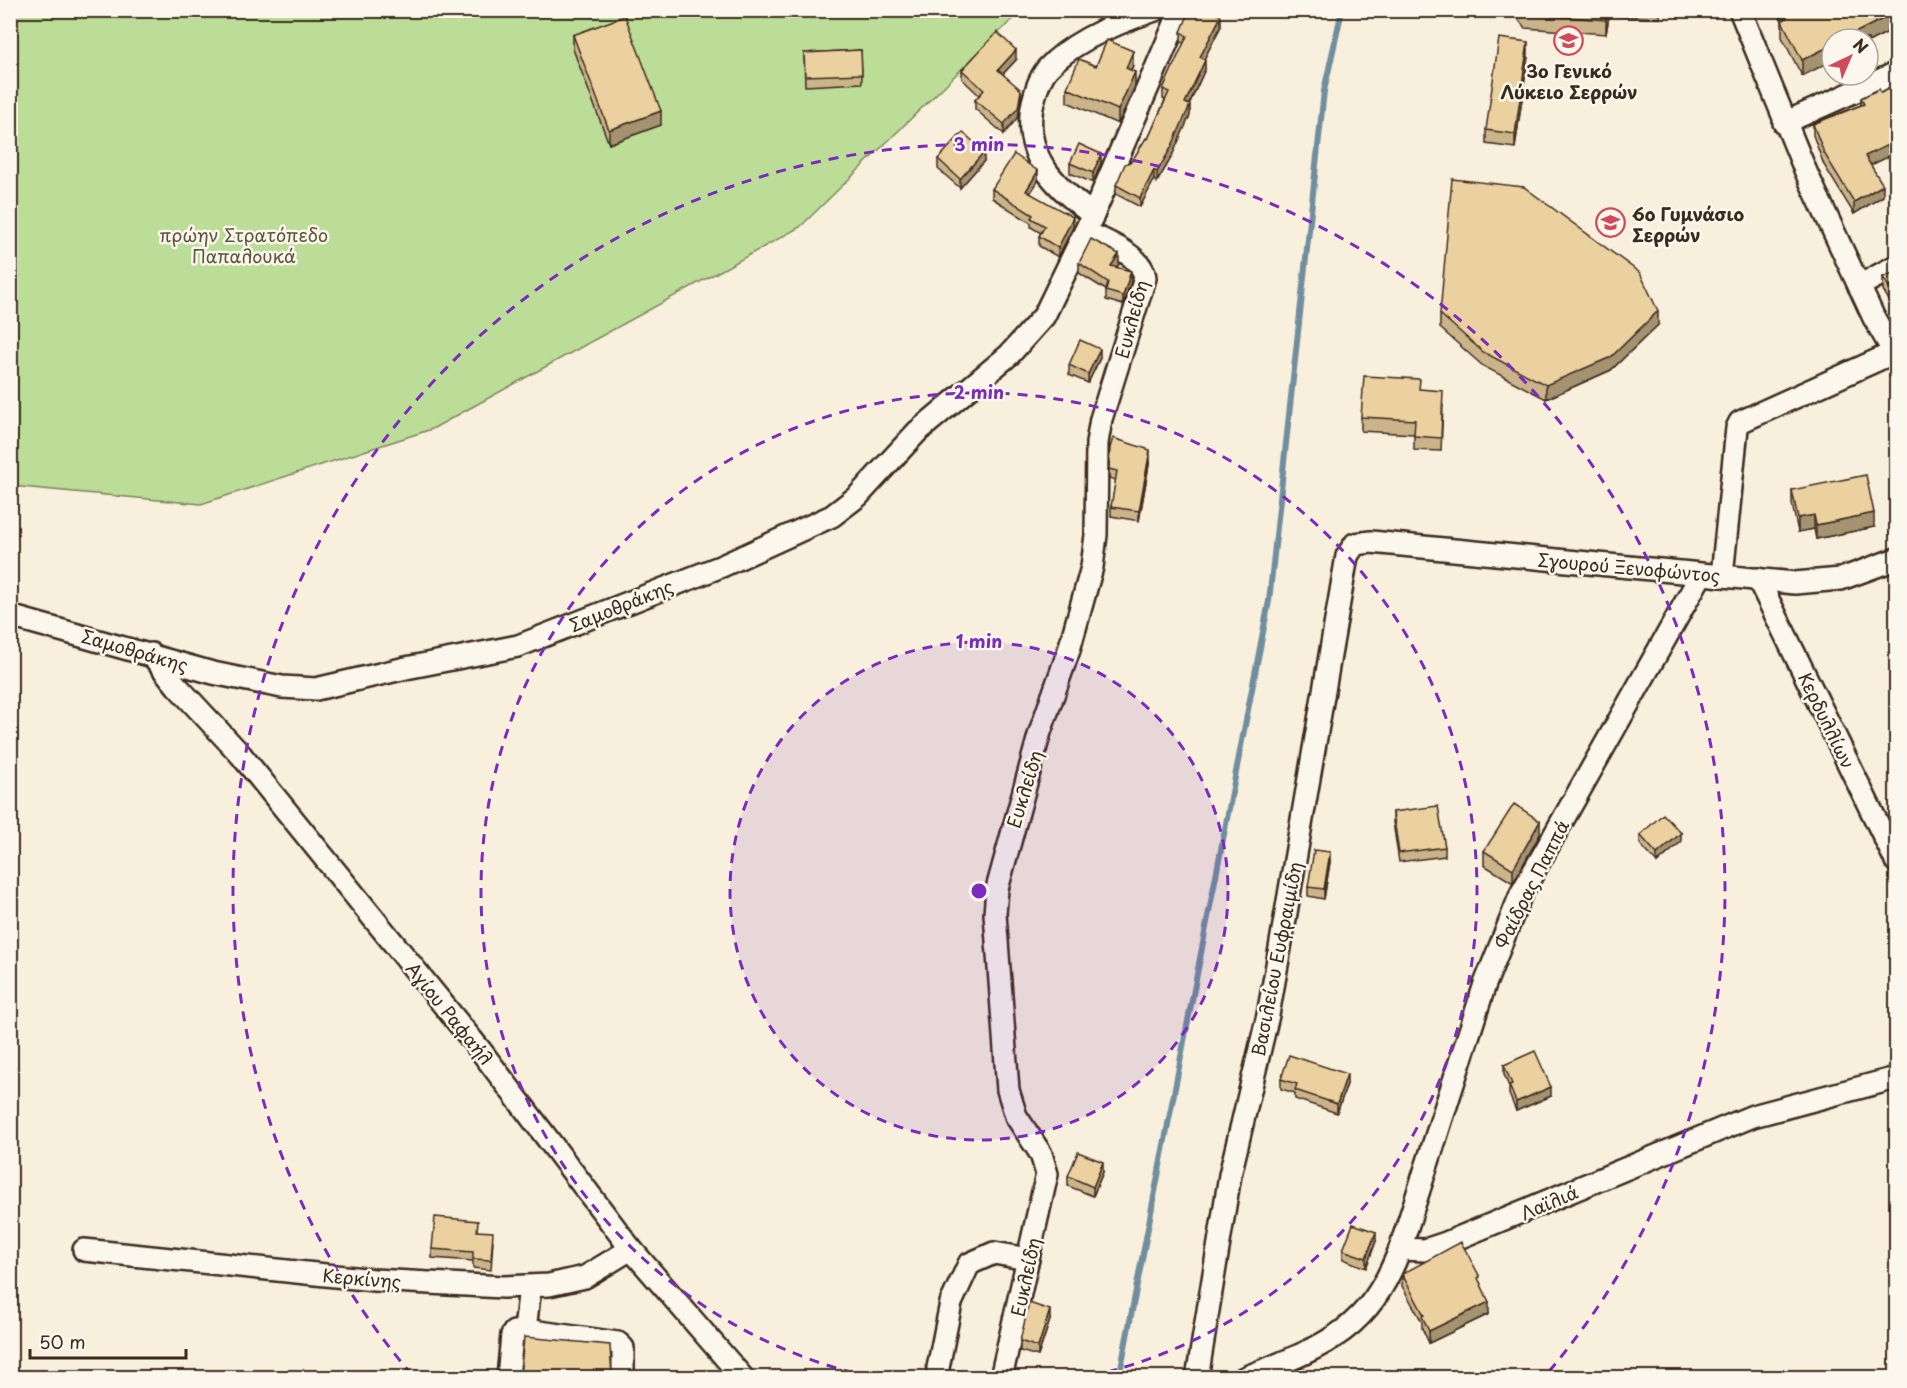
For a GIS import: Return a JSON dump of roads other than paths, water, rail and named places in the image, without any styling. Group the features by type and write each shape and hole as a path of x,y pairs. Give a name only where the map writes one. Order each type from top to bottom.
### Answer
{"street":[{"path":"1155,10 1102,32 1067,52 1047,70 1035,95 1029,132 1034,150 1089,223 1177,11"},
{"path":"1722,576 1737,428 1740,422 1895,354 1859,286 1784,123 1740,10"},
{"path":"1784,123 1896,73"},
{"name":"Σαμοθράκης","path":"10,616 213,673 282,687 316,689 406,668 498,652 722,566 832,516 858,496 909,440 1009,355 1036,326 1055,296 1089,223"},
{"name":"Ευκλείδη","path":"1001,1377 1045,1185 1046,1168 1041,1154 1016,1116 1008,1090 995,903 1007,845 1029,777 1040,732 1069,650 1092,567 1096,535 1098,443 1101,419 1130,334 1145,278 1143,269 1089,223"},
{"path":"1859,286 1896,266"},
{"name":"Σγουρού Ξενοφώντος","path":"1358,543 1378,543 1795,583 1828,582 1856,575 1896,559"},
{"name":"Βασιλείου Ευφραιμίδη","path":"1197,1377 1230,1175 1268,1014 1347,556 1358,543"},
{"name":"Φαίδρας Παππά","path":"1400,1249 1485,984 1506,926 1521,894 1701,575"},
{"name":"Κερδυλλίων","path":"1758,579 1896,861"},
{"name":"Αγίου Ραφαήλ","path":"151,654 241,755 481,1051 632,1250 743,1377"},
{"path":"194,704 213,673"},
{"name":"Λαϊλιά","path":"1400,1249 1425,1251 1753,1116 1896,1078"},
{"path":"1244,1377 1310,1350 1354,1323 1379,1294 1400,1249"},
{"name":"Κερκίνης","path":"84,1250 374,1280 474,1287 530,1287 585,1276 632,1250"},
{"path":"938,1377 951,1304 969,1264 993,1253 1028,1259"},
{"path":"525,1330 530,1287"},
{"path":"508,1377 512,1335 514,1332 525,1330 618,1343 623,1348 623,1377"}],"waterway":[{"path":"1119,1378 1269,601 1324,91 1342,10"}],"place":[{"name":"3ο Γενικό Λύκειο Σερρών","path":"1569,41"},
{"name":"6ο Γυμνάσιο Σερρών","path":"1611,223"}],"park label":[{"name":"πρώην Στρατόπεδο Παπαλουκά","path":"244,244"}]}
